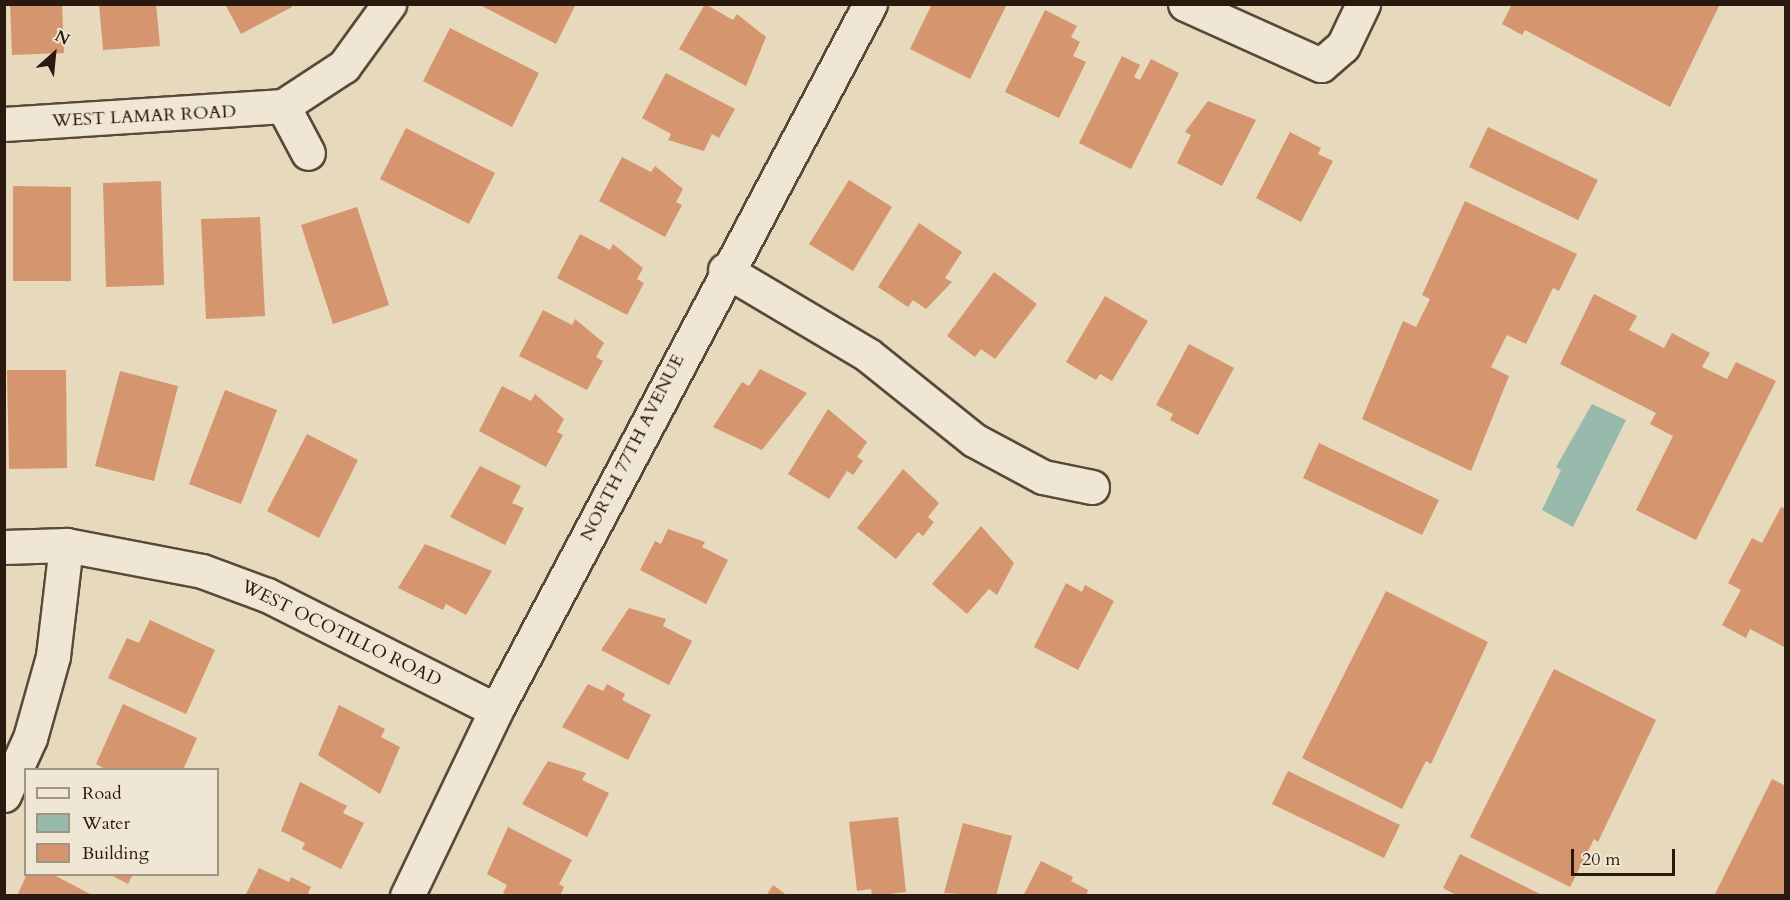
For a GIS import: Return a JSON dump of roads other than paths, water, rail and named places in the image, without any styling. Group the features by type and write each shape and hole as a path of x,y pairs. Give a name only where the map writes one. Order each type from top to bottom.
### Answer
{"street":[{"name":"WEST LAMAR ROAD","path":"4,124 283,106 344,66 389,4"},
{"name":"NORTH 77TH AVENUE","path":"407,896 496,710 726,270 870,4"},
{"path":"1185,4 1321,65 1343,46 1363,4"},
{"path":"283,106 308,153"},
{"path":"726,270 868,355 974,440 1043,477 1092,487"},
{"path":"4,795 30,738 53,656 66,545"},
{"name":"WEST OCOTILLO ROAD","path":"4,547 66,545 159,558 243,585 496,710"}],"water":[{"path":"1592,404 1626,420 1573,527 1542,510 1561,470 1556,467"}]}
